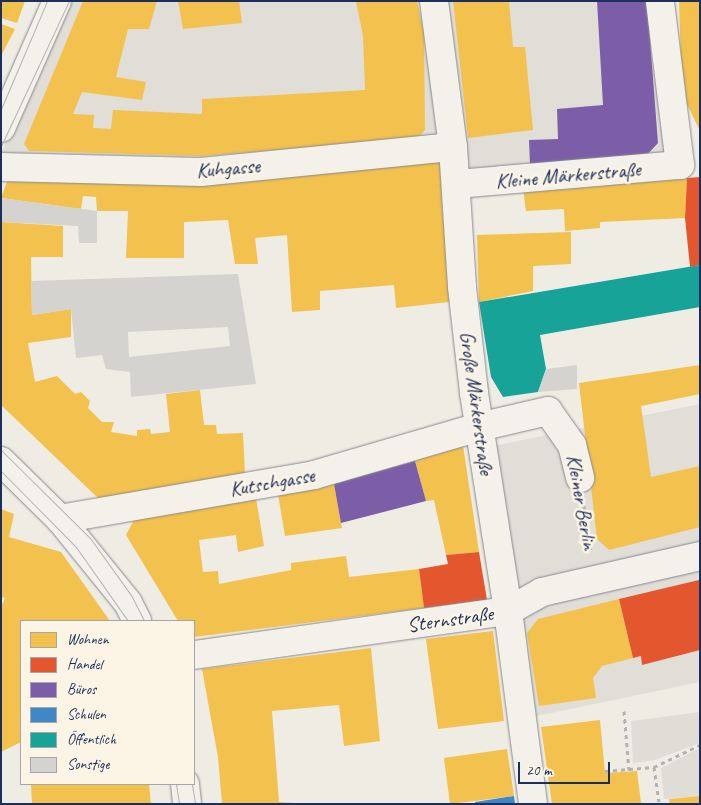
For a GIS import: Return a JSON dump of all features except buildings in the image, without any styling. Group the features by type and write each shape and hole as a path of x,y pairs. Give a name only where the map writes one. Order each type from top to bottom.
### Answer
{"street":[{"path":"1,128 57,1"},
{"name":"Große Märkerstraße","path":"434,1 454,147 462,287 479,427 508,611 533,804"},
{"name":"Kleine Märkerstraße","path":"457,184 690,164 660,1"},
{"name":"Kuhgasse","path":"1,167 201,172 454,147"},
{"name":"Kleiner Berlin","path":"479,427 548,411 572,445 580,478"},
{"name":"Kutschgasse","path":"60,518 314,475 479,427"},
{"path":"1,461 60,518 128,603 136,620"},
{"path":"1,481 28,488"},
{"name":"Sternstraße","path":"195,655 508,611 542,592 700,556"},
{"path":"185,785 187,804"}],"path":[{"name":"Kleiner Berlin","path":"580,478 596,580"},
{"path":"624,711 629,770"},
{"path":"605,771 654,767 700,745"},
{"path":"654,767 659,802"}],"shaded area":[{"path":"72,1 659,1 680,165 457,184 454,147 340,158 1,165 1,153"},
{"path":"700,404 700,682 527,718 493,446"},
{"path":"700,712 700,743 655,760 633,763 631,721"},
{"path":"700,748 700,796 664,799 661,768"}],"tram line":[{"path":"1,109 47,1"},
{"path":"1,146 69,1"},
{"path":"1,450 90,538 131,595 144,620"},
{"path":"1,471 76,547 127,620"},
{"path":"176,785 179,804"},
{"path":"192,785 195,804"}]}
